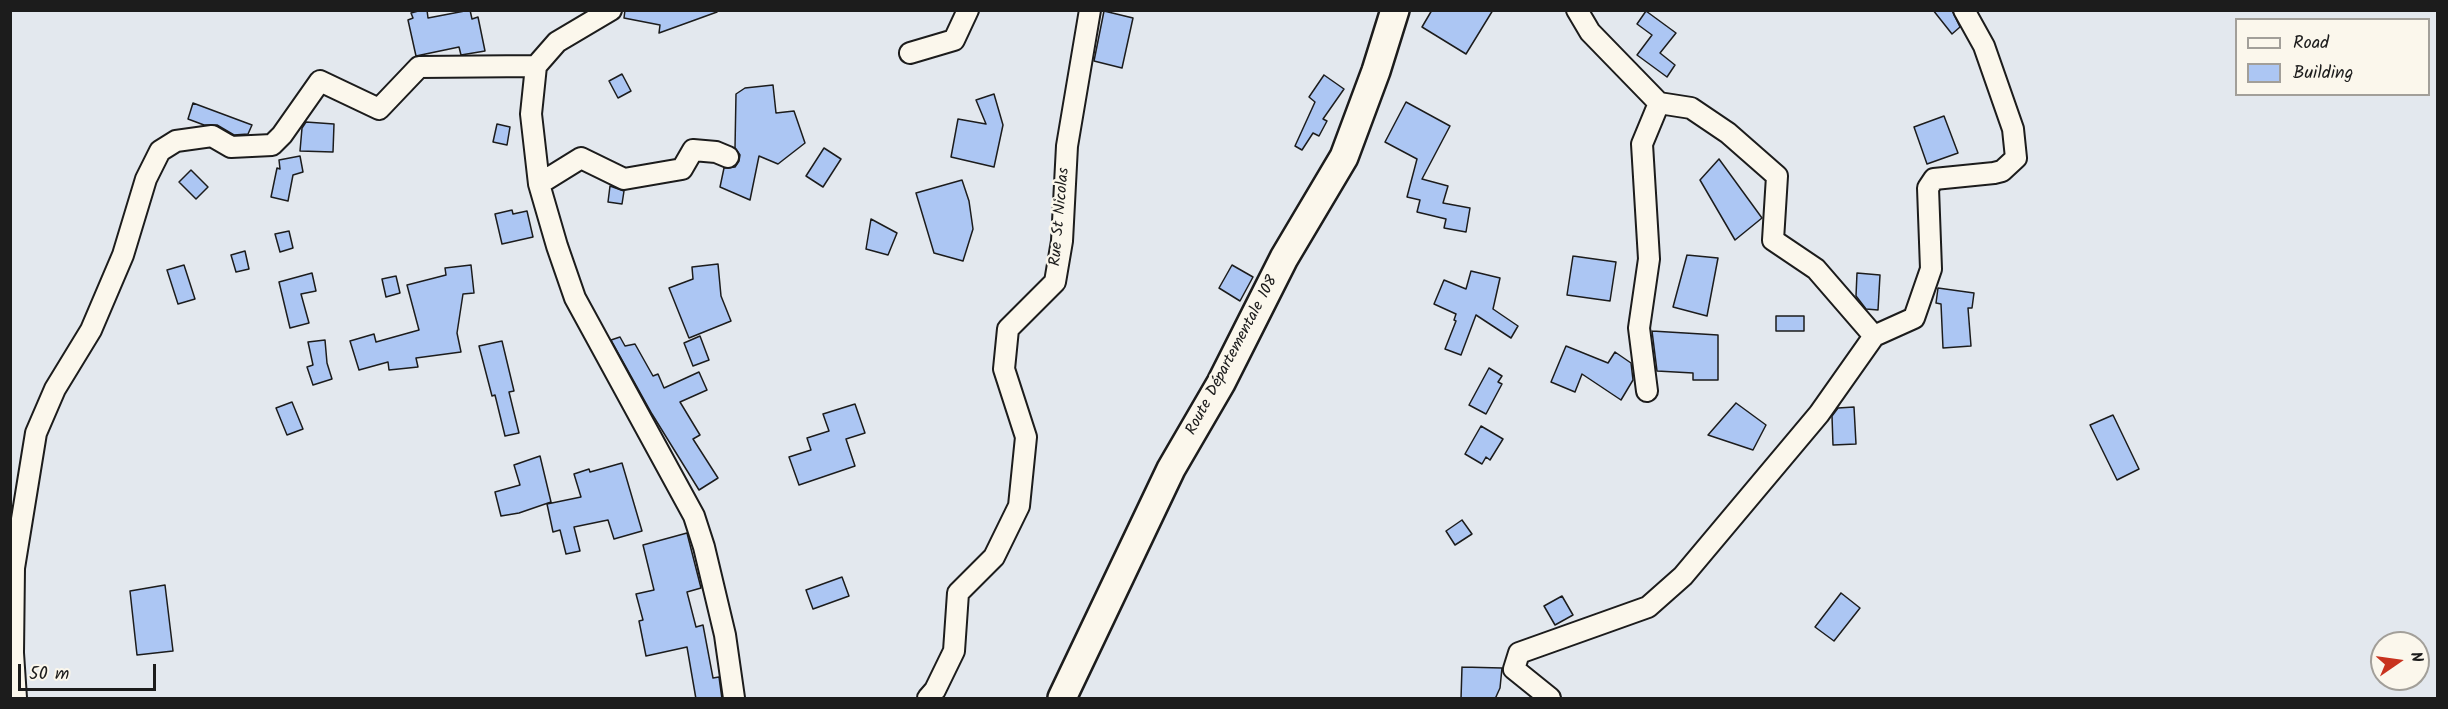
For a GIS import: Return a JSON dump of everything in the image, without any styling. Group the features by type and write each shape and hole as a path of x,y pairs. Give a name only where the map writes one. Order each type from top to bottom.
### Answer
{"main road":[{"name":"Route Départementale 108","path":"1062,699 1171,469 1221,383 1284,258 1344,157 1395,10"}],"street":[{"path":"611,10 557,42 536,66 531,114 539,184 575,298 694,516 705,548 725,635 734,699"},
{"path":"910,53 954,40 968,10"},
{"name":"Rue St Nicolas","path":"928,699 935,690 954,651 958,593 994,557 1019,506 1026,438 1004,369 1008,329 1055,282 1062,241 1067,146 1090,10"},
{"path":"1577,10 1590,32 1659,103 1691,108 1728,133 1777,176 1773,240 1816,269 1874,336"},
{"path":"1550,699 1514,669 1519,653 1648,607 1683,576 1819,414 1874,336 1914,318 1931,269 1928,189 1934,179 2002,171 2016,158 2013,129 1983,46 1964,10"},
{"path":"16,699 13,653 14,568 36,433 55,389 91,330 123,255 146,179 160,151 176,141 213,136 231,147 272,144 282,135 320,81 379,109 419,67 536,66"},
{"path":"1647,391 1639,328 1649,259 1642,144 1659,103"},
{"path":"539,184 581,158 624,179 682,169 693,150 716,152 728,157"}],"building":[{"path":"427,10 428,18 470,10 472,19 478,17 485,51 461,55 459,47 416,56 408,20 413,18 411,13"},
{"path":"625,10 716,10 717,12 659,33 660,25 624,18"},
{"path":"1432,10 1493,10 1466,54 1422,27"},
{"path":"1933,10 1952,10 1960,27 1952,34"},
{"path":"1104,11 1133,18 1122,68 1094,61"},
{"path":"1646,11 1676,33 1660,53 1675,65 1667,77 1637,55 1652,35 1637,24"},
{"path":"622,74 631,91 618,98 609,81"},
{"path":"1324,75 1344,89 1323,119 1327,121 1319,136 1313,133 1302,150 1295,146 1315,102 1309,97"},
{"path":"773,85 776,113 794,111 805,143 778,164 759,156 750,200 720,187 724,168 735,167 739,161 740,155 735,148 736,94 745,88"},
{"path":"994,94 1003,125 994,167 951,157 958,119 986,124 976,100"},
{"path":"1406,102 1450,126 1422,179 1448,186 1443,203 1470,208 1466,232 1444,228 1446,219 1417,212 1420,200 1407,197 1417,159 1385,142"},
{"path":"193,103 252,125 248,134 234,135 217,125 204,125 188,119"},
{"path":"1944,116 1958,153 1927,164 1914,127"},
{"path":"306,122 334,124 333,152 300,151 302,128"},
{"path":"497,124 510,127 507,145 493,142"},
{"path":"824,148 841,159 823,187 806,176"},
{"path":"300,156 303,172 293,175 288,201 271,197 277,168 280,169 279,160"},
{"path":"1719,159 1762,218 1735,240 1700,180"},
{"path":"191,170 208,187 196,199 179,182"},
{"path":"962,180 969,201 973,229 963,261 934,253 916,193"},
{"path":"610,186 624,191 622,204 608,202"},
{"path":"512,210 513,214 527,211 533,237 502,244 495,214"},
{"path":"871,219 897,233 888,255 866,249"},
{"path":"289,231 293,248 280,252 275,234"},
{"path":"245,251 249,269 236,272 231,255"},
{"path":"1687,255 1718,258 1707,316 1673,307"},
{"path":"1573,256 1616,262 1610,301 1567,295"},
{"path":"718,264 721,296 731,321 689,338 669,288 693,279 692,267"},
{"path":"184,265 195,299 178,304 167,270"},
{"path":"471,265 474,293 463,294 457,333 461,352 416,358 418,367 389,370 388,362 359,370 350,341 374,334 376,342 419,330 407,285 446,275 445,268"},
{"path":"1232,265 1253,277 1240,301 1219,288"},
{"path":"1471,271 1500,278 1493,309 1518,326 1511,338 1476,315 1461,355 1445,349 1456,321 1454,320 1456,314 1434,304 1444,280 1466,289"},
{"path":"312,273 316,291 301,294 309,323 290,328 279,282"},
{"path":"1857,273 1880,275 1878,310 1866,309 1856,296"},
{"path":"396,276 400,293 386,297 382,279"},
{"path":"1938,288 1974,293 1972,308 1968,308 1971,346 1943,348 1941,304 1936,303"},
{"path":"1776,316 1804,316 1804,331 1776,331"},
{"path":"1652,331 1718,335 1718,380 1693,380 1693,373 1657,371"},
{"path":"700,336 709,360 693,366 684,343"},
{"path":"620,337 625,346 635,344 653,376 658,374 664,388 699,372 707,390 680,402 700,435 693,439 718,478 699,490 652,414 611,340"},
{"path":"325,340 327,363 332,379 313,385 307,367 313,365 308,342"},
{"path":"502,341 514,391 509,392 519,433 505,436 479,346"},
{"path":"1566,346 1608,363 1615,352 1631,363 1633,380 1621,400 1582,374 1575,392 1551,382"},
{"path":"1489,368 1502,376 1498,382 1502,384 1486,414 1469,405"},
{"path":"292,402 303,429 287,435 276,408"},
{"path":"1736,403 1766,425 1753,450 1708,435"},
{"path":"855,404 865,433 846,439 855,466 799,485 789,457 811,450 807,438 829,431 823,414"},
{"path":"1854,407 1856,444 1833,445 1832,416 1838,408"},
{"path":"2113,415 2139,469 2117,480 2090,425"},
{"path":"1481,426 1503,439 1490,460 1486,457 1482,464 1465,454"},
{"path":"540,456 551,502 519,513 501,516 495,492 520,485 514,465"},
{"path":"622,463 642,531 614,539 608,520 574,527 580,551 566,554 560,530 553,532 547,504 581,497 574,474"},
{"path":"1462,520 1472,534 1455,545 1446,531"},
{"path":"687,533 701,588 687,592 696,627 703,625 713,678 719,677 722,699 696,699 687,647 646,656 639,621 643,620 636,594 654,590 643,545"},
{"path":"842,577 849,596 813,609 806,590"},
{"path":"165,585 173,651 137,655 130,591"},
{"path":"1841,593 1860,608 1834,641 1815,627"},
{"path":"1562,596 1573,615 1555,625 1544,606"},
{"path":"1462,667 1502,668 1500,688 1495,699 1461,699"}]}
